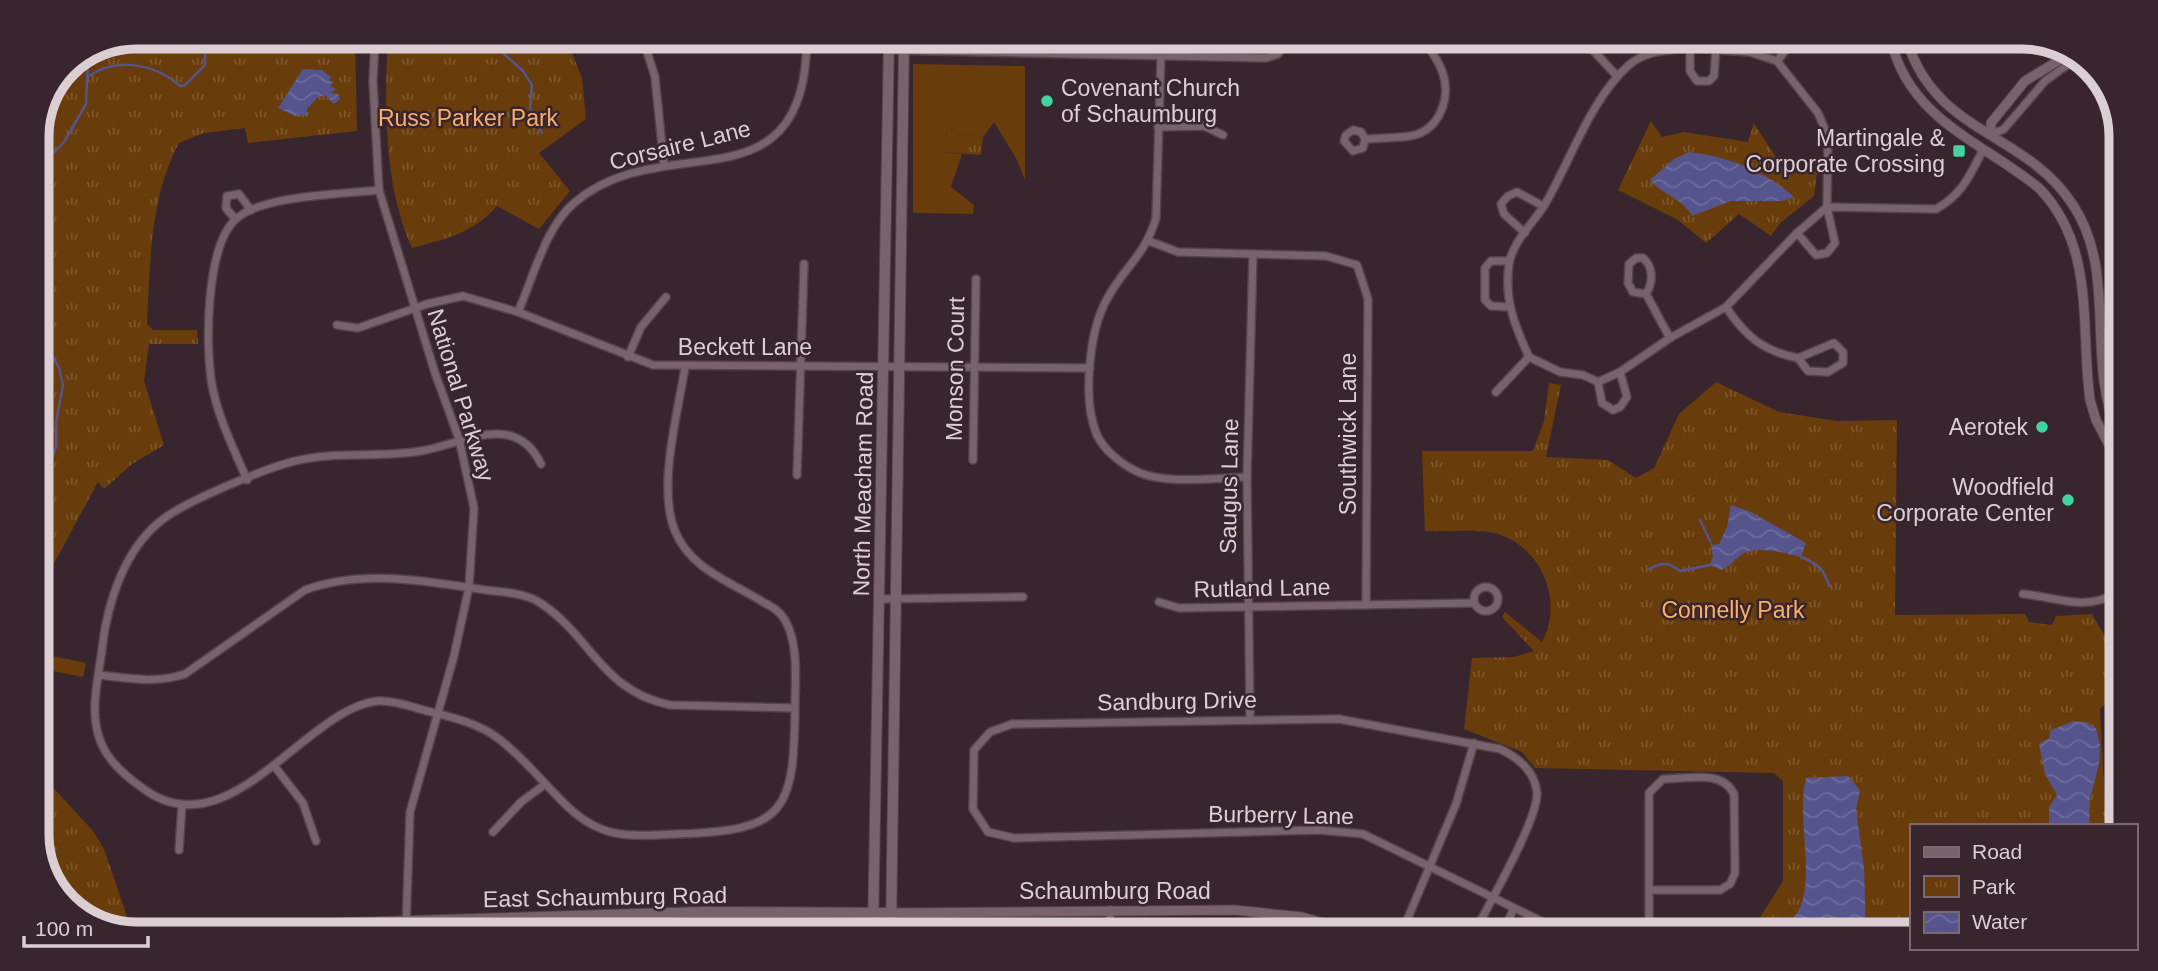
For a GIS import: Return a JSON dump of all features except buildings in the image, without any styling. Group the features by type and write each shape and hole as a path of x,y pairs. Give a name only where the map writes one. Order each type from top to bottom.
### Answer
{"main road":[{"name":"North Meacham Road","path":"873,922 889,49"},
{"name":"North Meacham Road","path":"891,922 904,49"},
{"name":"East Schaumburg Road","path":"456,922 704,912 874,914"},
{"name":"Schaumburg Road","path":"874,914 891,913"}],"street":[{"name":"National Parkway","path":"374,49 373,82 379,190 459,439 474,508 469,587 410,812 406,922"},
{"path":"646,49 655,77 664,166"},
{"name":"Corsaire Lane","path":"518,312 551,234 571,205 613,180 664,166 741,153 778,134 794,114 803,92 806,49"},
{"path":"978,49 1266,58 1278,54 1281,49"},
{"path":"1366,139 1411,136 1425,131 1440,118 1446,94 1443,72 1429,49"},
{"path":"1593,49 1617,76"},
{"path":"1670,49 1656,51 1632,62 1617,76 1601,98 1543,206 1509,261 1509,307 1529,357 1560,372 1598,382 1620,372 1670,338 1726,306 1797,233 1827,207 1937,209 1952,200 1962,190 1991,135 1991,123 2025,81 2061,59"},
{"path":"1690,49 1690,71 1696,81 1703,82 1714,76 1716,49"},
{"path":"1721,49 1777,61 1818,113 1828,136 1827,207 1835,243 1827,253 1816,255 1797,233"},
{"path":"1777,61 1787,49"},
{"path":"1894,49 1901,71 1920,100 1950,128 2039,188 2053,202 2072,236 2080,263 2090,400 2096,420 2109,445"},
{"path":"1910,49 1915,65 1939,99 2043,171 2062,190 2082,220 2096,265 2105,397 2109,408"},
{"path":"1161,55 1156,218 1149,241 1107,298 1095,331 1090,368 1091,404 1097,435 1112,456 1137,472 1160,478 1247,477"},
{"path":"1991,135 2004,129 2045,80 2069,63"},
{"path":"1158,127 1204,126 1223,135"},
{"path":"247,480 221,418 209,361 215,259 224,236 235,219 251,210 290,201 379,190"},
{"path":"1525,233 1504,214 1501,204 1508,196 1517,192 1543,206"},
{"path":"235,219 226,208 227,196 239,194 251,210"},
{"path":"1149,241 1178,252 1253,254"},
{"name":"Southwick Lane","path":"1253,254 1326,256 1357,265 1368,299 1366,605"},
{"name":"Saugus Lane","path":"1250,718 1247,477 1253,254"},
{"path":"1636,258 1643,258 1651,269 1651,286 1646,294 1633,292 1628,283 1629,264 1636,258"},
{"path":"1509,261 1491,261 1485,268 1485,300 1492,306 1509,307"},
{"path":"797,475 804,264"},
{"name":"Monson Court","path":"973,460 976,279"},
{"path":"1646,294 1670,338"},
{"name":"Beckett Lane","path":"338,325 358,328 415,308 463,296 518,312 653,365 1090,368"},
{"path":"628,357 641,327 666,298"},
{"path":"1726,306 1747,337 1769,349 1798,358 1808,371 1818,373 1838,367 1844,358 1840,348 1834,343 1814,349 1798,358"},
{"path":"1496,392 1529,357"},
{"path":"541,464 533,447 512,437 497,434 459,439 424,451 294,461 175,511 145,537 114,591 103,635 94,704 95,727 104,751 155,798 182,805 208,803 275,767 346,711 380,701 476,726 499,738 582,821 601,831 626,836 726,833 744,829 771,815 784,799 793,767 795,654 783,615 702,567 685,550 673,528 668,493 685,367"},
{"path":"1598,382 1602,403 1613,410 1620,407 1627,397 1620,372"},
{"path":"99,675 155,682 185,674 282,603 325,583 401,578 516,594 541,603 619,682 650,701 670,705 795,708"},
{"path":"2023,594 2074,604 2100,601 2109,596"},
{"path":"881,599 1023,597"},
{"name":"Rutland Lane","path":"1159,601 1179,608 1474,603"},
{"name":"Sandburg Drive","path":"988,832 973,809 974,750 990,732 1012,724 1250,718 1339,719 1474,743 1516,757 1528,769 1537,792 1536,807 1491,898"},
{"path":"1406,922 1456,804 1474,743"},
{"path":"275,767 303,803 316,841"},
{"path":"1649,922 1649,793 1663,779 1718,778 1730,784 1734,794 1735,873 1730,884 1720,890 1650,890"},
{"path":"494,832 521,802 544,785"},
{"path":"179,850 182,805"},
{"name":"Burberry Lane","path":"988,832 1014,838 1319,830 1363,834 1544,922"},
{"path":"1480,922 1491,898"},
{"path":"1508,922 1514,908"},
{"path":"1096,910 1097,922"},
{"path":"1110,910 1110,922"},
{"name":"Schaumburg Road","path":"891,913 1235,910 1278,914 1312,922"}],"green space":[{"path":"355,49 357,131 248,143 245,128 204,133 179,143 169,164 157,208 147,324 153,330 197,330 198,344 149,344 144,381 164,445 132,464 104,489 98,482 49,573 49,131 58,98 67,83 88,64 119,51"},
{"name":"Russ Parker Park","path":"388,49 570,49 582,78 586,119 539,153 570,191 539,229 497,206 469,229 412,248 396,199 391,172 386,90"},
{"path":"913,64 1025,66 1025,180 1016,158 994,122 983,137 945,133 943,152 962,154 951,187 974,205 973,214 913,213"},
{"path":"1651,121 1662,137 1684,132 1748,142 1754,123 1786,173 1817,171 1814,196 1780,223 1771,236 1739,214 1706,243 1678,220 1618,190"},
{"path":"944,133 983,137 981,155 943,152"},
{"name":"Connelly Park","path":"1716,382 1779,412 1837,421 1897,420 1895,615 2025,614 2029,622 2052,625 2056,616 2092,614 2109,643 2109,700 2100,709 2106,824 1910,824 1910,922 1757,922 1783,881 1783,781 1774,773 1535,768 1522,752 1464,729 1472,658 1514,657 1534,651 1502,617 1505,612 1542,642 1548,627 1550,595 1546,580 1528,553 1501,535 1485,532 1425,531 1422,451 1533,451 1544,421 1549,383 1561,385 1546,457 1608,460 1636,478 1654,468 1679,414"},
{"path":"49,655 86,663 83,677 49,670"},
{"path":"49,783 93,831 104,849 128,919 119,920 88,907 71,892 58,873 49,840"}],"water":[{"path":"303,69 322,70 331,77 329,81 334,82 330,86 336,89 331,93 338,94 340,99 334,104 325,95 317,98 307,109 307,115 295,116 278,108"},
{"path":"1689,152 1745,166 1794,197 1783,201 1731,201 1692,216 1683,205 1650,180 1674,159"},
{"path":"1731,505 1751,512 1806,543 1801,557 1757,550 1744,553 1721,570 1710,565 1713,556 1710,541 1713,545 1719,544 1727,527"},
{"path":"2074,721 2086,722 2096,728 2100,745 2099,764 2090,799 2089,824 2049,824 2049,807 2057,795 2045,774 2039,744 2049,738 2051,730"},
{"path":"1848,776 1860,790 1856,810 1864,868 1866,922 1791,922 1798,911 1806,879 1803,793 1806,778"}],"waterway":[{"path":"87,77 111,67 135,65 159,72 180,86 185,85 205,65 205,49"},
{"path":"451,49 458,49"},
{"path":"495,49 523,71 532,85 530,108 542,133"},
{"path":"49,158 64,142 86,104 88,64"},
{"path":"49,349 59,368 63,385 56,422 56,447 49,464"},
{"path":"1700,520 1710,541"},
{"path":"1801,557 1820,568 1829,586"},
{"path":"1649,569 1665,564 1680,571 1710,565"}],"place":[{"name":"Covenant Church of Schaumburg","path":"1047,101"},
{"name":"Martingale & Corporate Crossing","path":"1959,151"},
{"name":"Aerotek","path":"2042,427"},
{"name":"Woodfield Corporate Center","path":"2068,500"}]}
